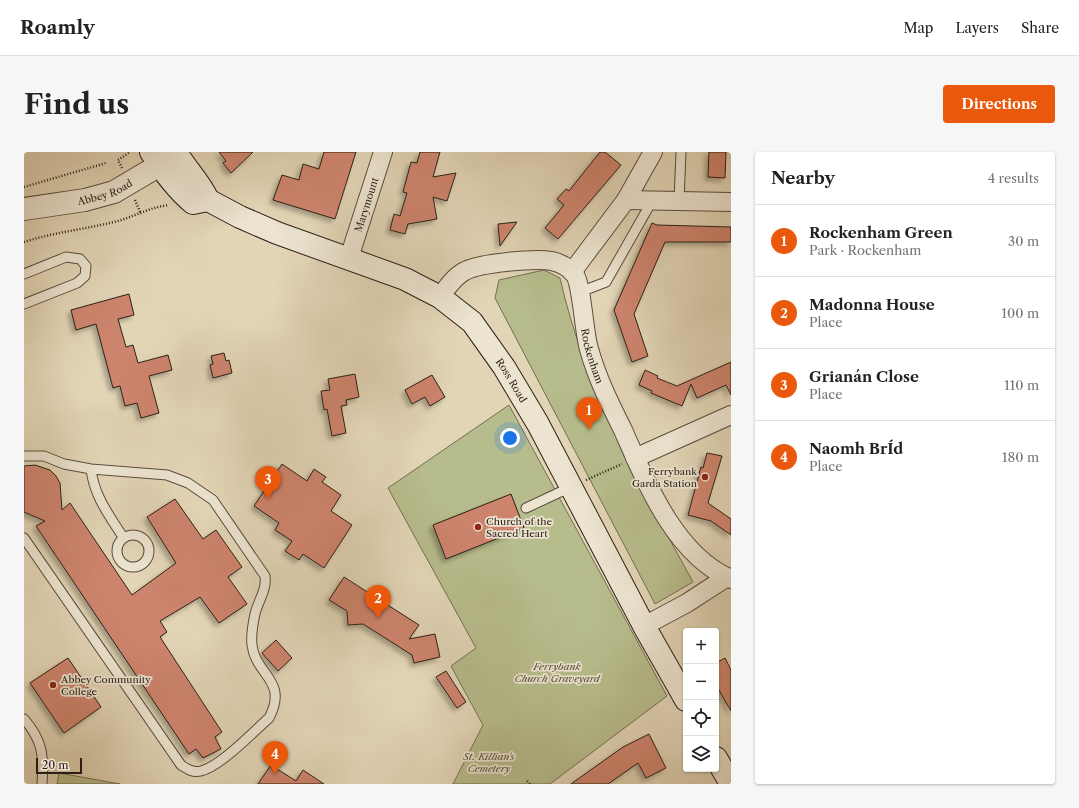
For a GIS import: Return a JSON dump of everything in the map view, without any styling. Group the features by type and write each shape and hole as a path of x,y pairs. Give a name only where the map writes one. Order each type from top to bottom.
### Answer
{"main road":[{"name":"Ross Road","path":"166,156 184,196 193,203 208,200 240,217 277,233 405,279 440,297 472,322 493,350 515,384 644,626 683,695"},
{"name":"Abbey Road","path":"24,208 46,206 114,192 166,156"},
{"path":"719,763 731,784"}],"street":[{"name":"Marymount","path":"349,258 383,152"},
{"path":"440,297 459,275 478,266 545,260 556,262 572,272 626,200 653,152"},
{"path":"626,200 731,202"},
{"path":"24,216 46,206"},
{"name":"Rockenham","path":"572,272 578,283 585,335 593,362 635,458 664,514 680,536 709,565 729,578 688,603 644,626"},
{"path":"635,458 731,415"}],"lane":[{"path":"679,201 681,152"},
{"path":"580,292 606,282 652,201"},
{"path":"24,274 66,257 80,259 86,266 85,276 77,283 24,304"},
{"path":"24,456 44,456 64,464 91,469 175,477 206,494 218,508 265,576 265,587 255,615 252,644 254,654 272,682 274,690 274,708 269,718 214,766 199,772 190,771 181,765 24,538"},
{"path":"91,469 93,484 99,499 123,538"},
{"path":"526,508 571,487"},
{"path":"24,719 41,745 43,761 42,784"}],"path":[{"path":"122,169 118,160 130,152"},
{"path":"24,187 106,163"},
{"path":"24,242 46,235 117,221 152,209 172,206"},
{"path":"139,208 141,214"},
{"path":"571,487 635,458"},
{"path":"527,781 530,784"}],"green space":[{"path":"544,270 560,278 571,319 599,397 634,472 693,582 655,604 495,298 499,280"},
{"name":"Ferrybank Church Graveyard","path":"509,405 667,696 550,784 453,784 483,725 451,666 476,648 388,488"},
{"path":"59,773 120,784 57,784"}],"building":[{"path":"219,152 253,152 231,173 223,163 226,161"},
{"path":"324,152 356,152 335,219 273,200 282,175 299,180 303,164 319,169"},
{"path":"420,152 440,152 433,177 456,173 447,201 433,197 437,219 408,224 405,234 390,230 394,214 400,216 407,193 403,192 411,162 417,163"},
{"path":"600,152 605,152 621,165 558,239 545,228 564,205 557,199 566,189 569,191"},
{"path":"709,152 726,152 725,178 708,177"},
{"path":"517,222 500,246 498,224"},
{"path":"652,223 657,225 731,227 731,242 665,242 634,314 648,356 632,362 614,310"},
{"path":"129,294 134,315 118,319 126,347 133,345 138,363 168,355 172,370 149,376 159,413 141,418 137,403 125,406 120,386 113,388 96,324 76,330 71,310"},
{"path":"224,353 226,361 229,360 232,373 213,378 210,365 213,364 211,356"},
{"path":"731,362 731,395 726,385 697,398 691,384 682,406 651,393 652,391 639,385 645,370 658,376 657,378 677,386"},
{"path":"355,374 359,397 346,400 347,405 341,406 346,433 332,436 327,409 324,410 321,391 330,390 328,379"},
{"path":"432,375 445,397 430,406 425,397 412,404 405,390"},
{"path":"707,453 722,456 708,503 731,519 731,535 711,521 688,515 701,467 703,468"},
{"path":"282,464 307,481 314,469 326,477 322,482 341,495 331,511 352,525 324,568 303,554 299,560 285,551 292,541 275,530 279,523 254,506"},
{"path":"35,465 50,470 56,476 60,483 62,510 70,503 132,595 176,563 147,517 175,499 203,539 216,530 242,567 228,577 247,604 219,623 200,597 160,621 167,632 160,637 222,732 215,737 221,749 203,758 196,749 189,754 36,526 45,521 24,512 24,466"},
{"name":"Church of the Sacred Heart","path":"511,494 524,528 446,559 433,525"},
{"path":"344,577 419,625 409,639 435,634 440,657 414,663 412,655 363,624 348,625 347,611 329,600"},
{"path":"276,640 292,658 278,671 262,653"},
{"path":"68,658 101,707 64,733 30,683"},
{"path":"725,658 731,670 731,711 719,690 719,661"},
{"path":"446,671 466,702 457,708 436,677"},
{"path":"649,734 666,768 646,778 638,763 608,784 571,784 623,747"},
{"path":"271,765 296,781 303,770 324,784 258,784"}],"place":[{"name":"Rockenham Green","path":"589,430"},
{"name":"Ferrybank Garda Station","path":"705,477"},
{"name":"Grianán Close","path":"268,499"},
{"name":"Church of the Sacred Heart","path":"478,527"},
{"name":"Madonna House","path":"378,618"},
{"name":"Abbey Community College","path":"53,685"},
{"name":"Naomh BrÍd","path":"275,774"}],"park label":[{"name":"St. Killian's Cemetery","path":"489,762"}]}
